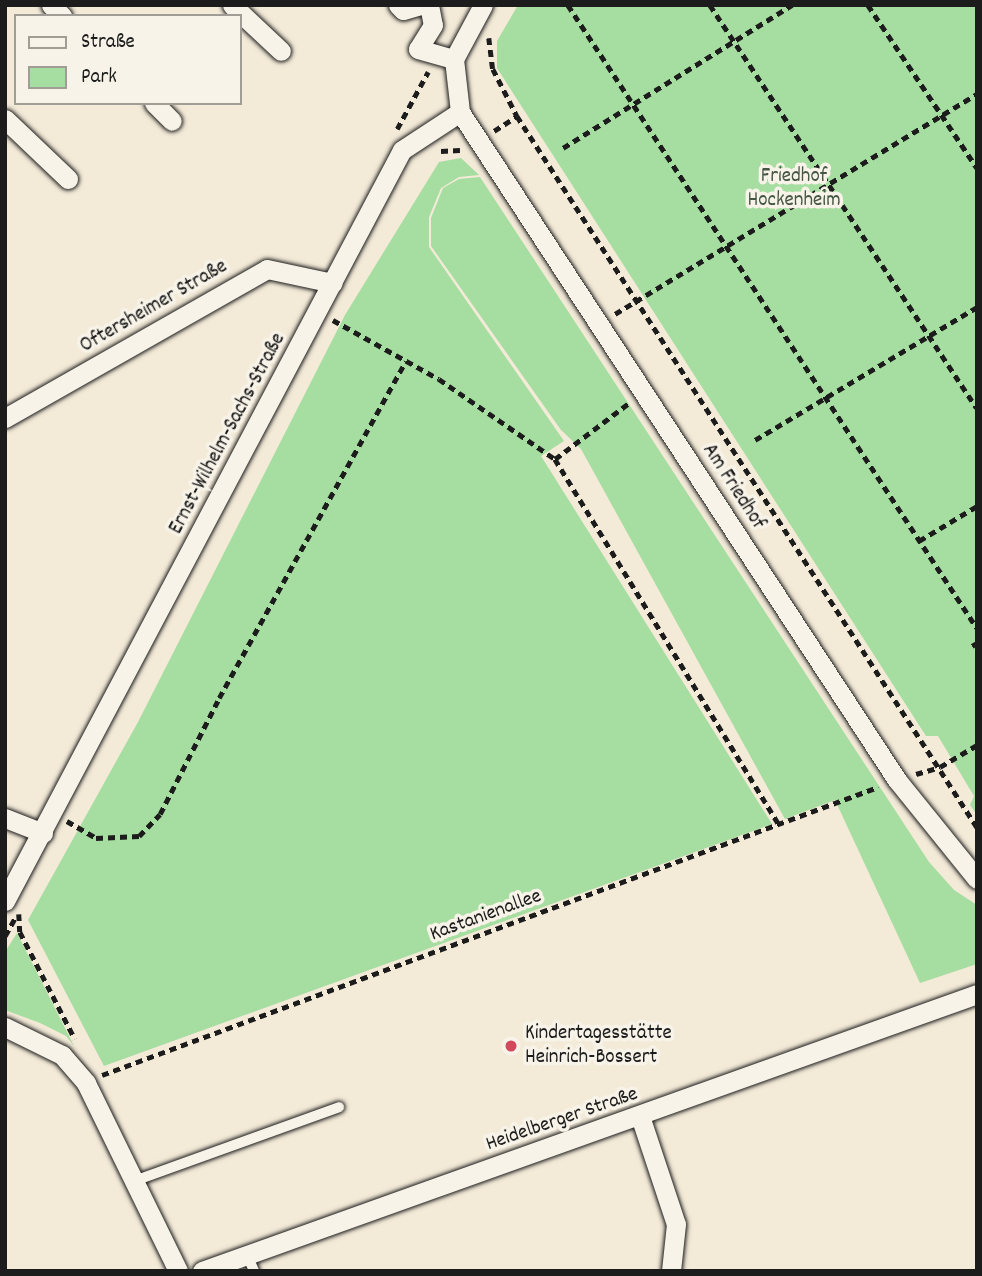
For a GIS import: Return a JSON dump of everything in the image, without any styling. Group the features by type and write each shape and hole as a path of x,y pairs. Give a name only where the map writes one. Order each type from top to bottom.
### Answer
{"street":[{"path":"398,5 403,10 420,5"},
{"path":"429,5 433,25 418,49 454,60"},
{"path":"460,112 454,60 483,5"},
{"path":"242,14 281,51"},
{"path":"156,105 173,121"},
{"name":"Ernst-Wilhelm-Sachs-Straße","path":"11,902 43,833 402,150 460,112"},
{"name":"Am Friedhof","path":"460,112 897,780 977,879"},
{"path":"5,120 68,179"},
{"name":"Oftersheimer Straße","path":"5,418 267,270 333,283"},
{"path":"5,818 43,833"},
{"name":"Heidelberger Straße","path":"202,1271 251,1263 640,1116 977,994"},
{"path":"5,1027 62,1055 86,1083 178,1271"},
{"path":"640,1116 676,1224 671,1271"}],"lane":[{"path":"134,1181 339,1107"}],"path":[{"path":"568,5 977,628"},
{"path":"710,5 977,408"},
{"path":"563,148 792,5"},
{"path":"868,5 977,168"},
{"path":"492,28 489,38 493,69 517,116 977,827"},
{"path":"402,150 392,136 435,61 454,60"},
{"path":"599,324 977,94"},
{"path":"755,440 977,307"},
{"path":"330,318 439,379 555,459 779,825"},
{"path":"66,821 96,838 139,836 160,814 219,698 406,361"},
{"path":"555,459 644,392"},
{"path":"919,541 977,506"},
{"path":"940,768 977,745"},
{"name":"Kastanienallee","path":"86,1083 95,1077 897,780"},
{"path":"5,936 11,902"},
{"path":"11,902 20,932 76,1041"}],"green space":[{"name":"Friedhof Hockenheim","path":"518,5 977,5 977,815 970,805 974,796 938,736 926,736 497,68 497,41"},
{"path":"461,158 479,175 459,177 441,188 429,217 429,247 564,441 541,456 772,824 104,1066 28,920 138,722 345,315 439,162"},
{"path":"480,177 929,862 954,890 977,905 977,964 920,983 835,800 785,819 581,449 561,430 431,246 431,218 443,188 459,179"},
{"path":"17,933 74,1046 66,1036 5,1010 5,952"}],"place":[{"name":"Kindertagesstätte Heinrich-Bossert","path":"511,1046"}]}
